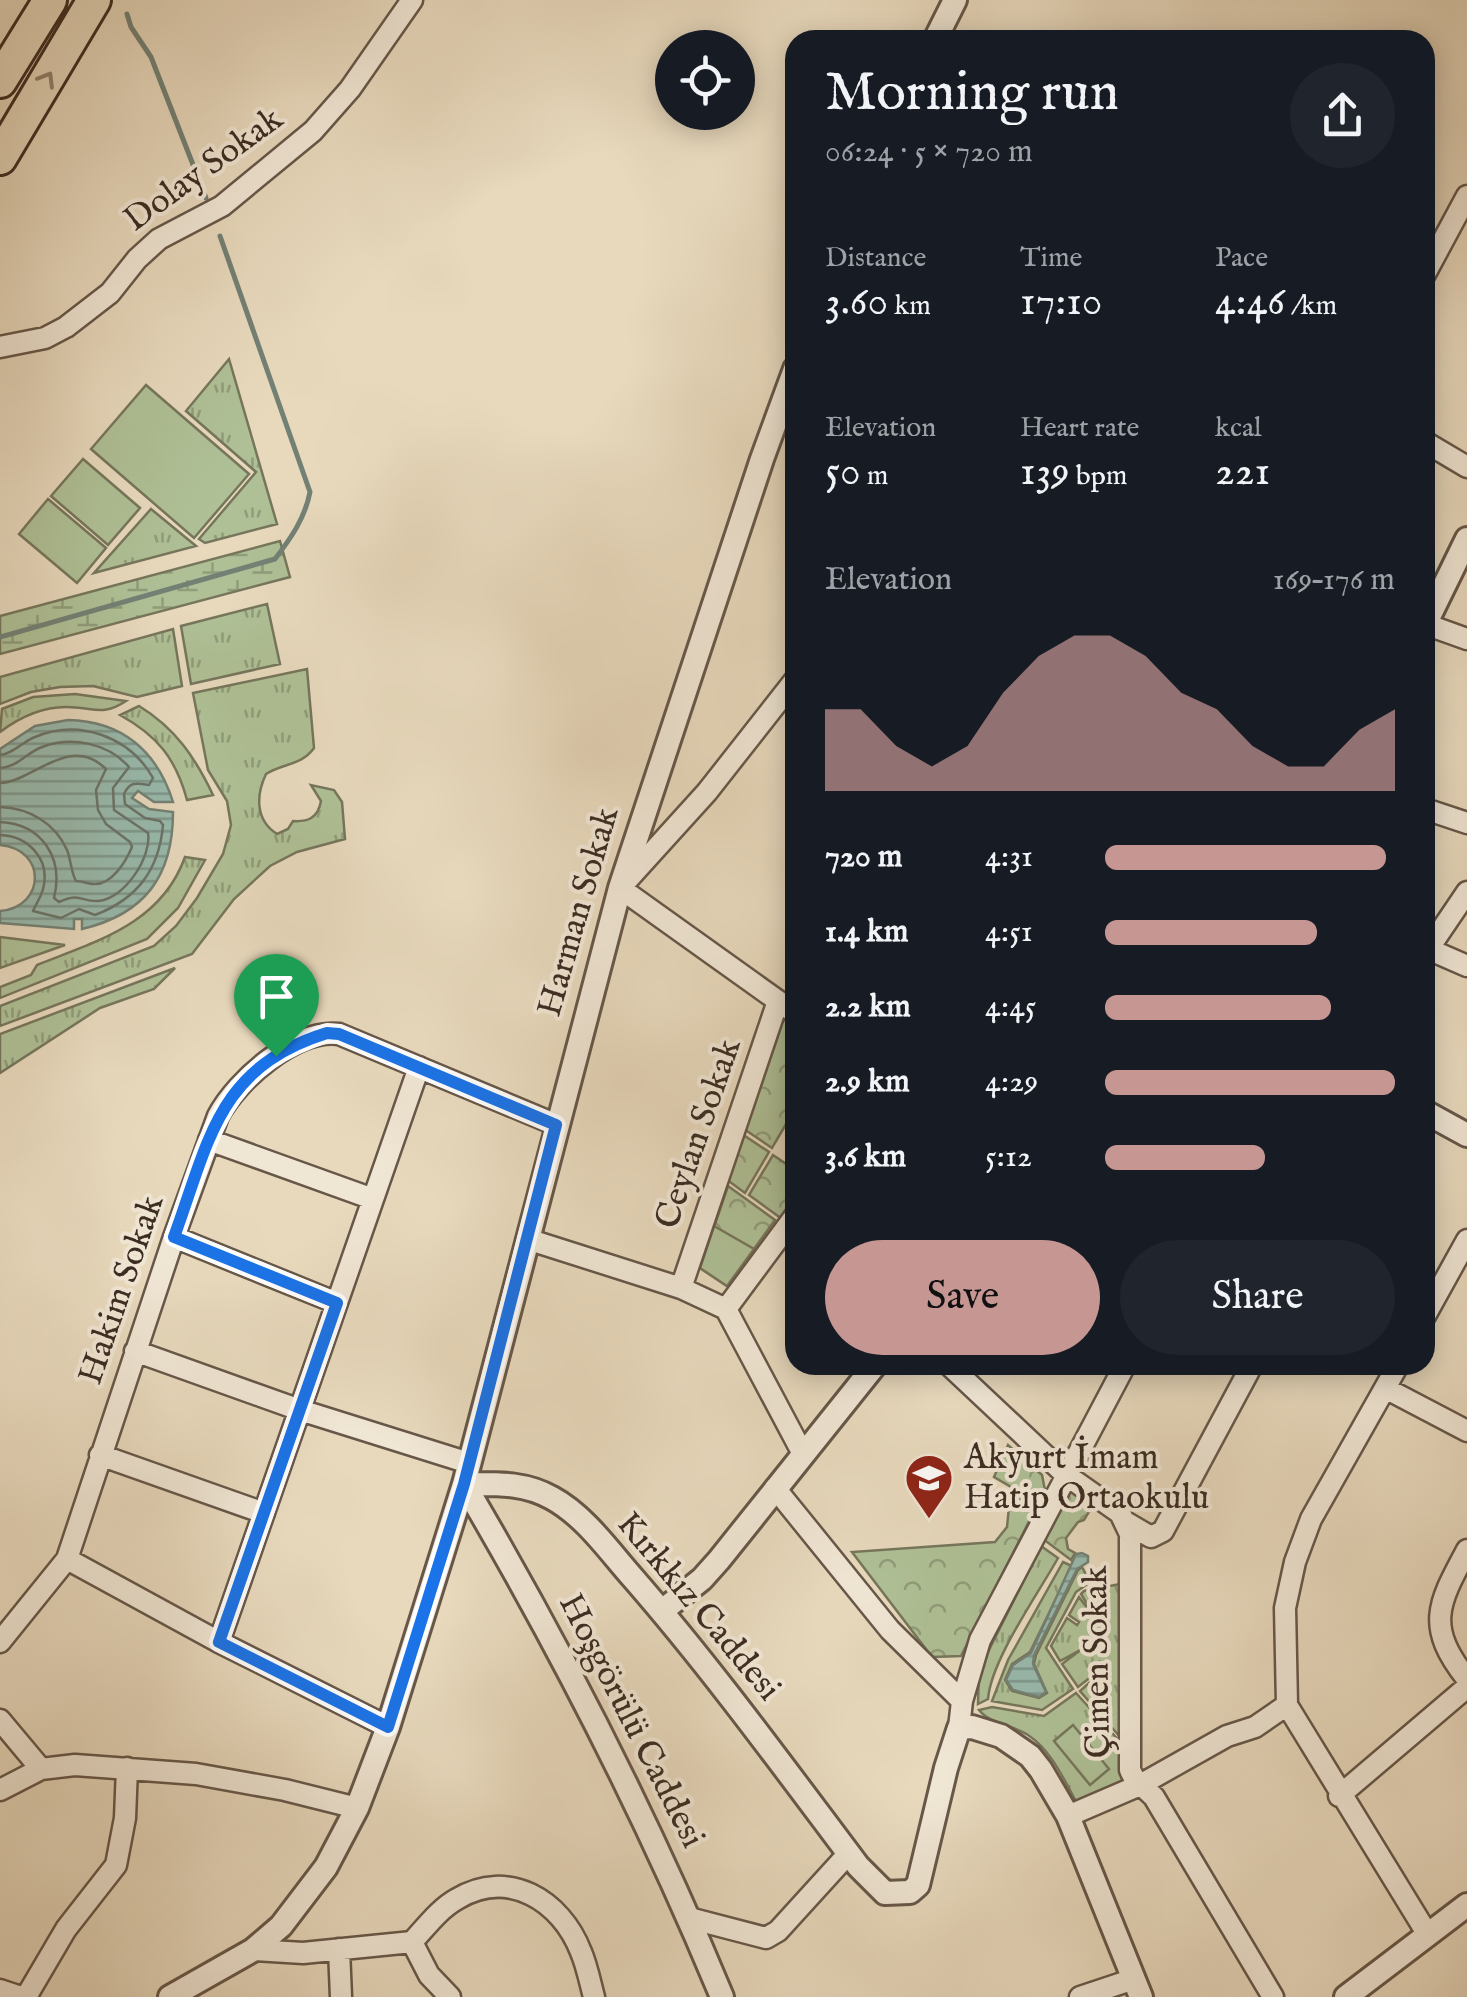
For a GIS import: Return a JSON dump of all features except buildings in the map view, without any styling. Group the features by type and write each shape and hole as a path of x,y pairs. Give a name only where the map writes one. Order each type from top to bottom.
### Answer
{"highway":[{"path":"0,81 50,0"},
{"path":"0,158 94,0"}],"street":[{"name":"Dolay Sokak","path":"0,347 44,338 66,327 110,293 159,239 222,206 313,131 350,89 412,0"},
{"path":"939,30 955,0"},
{"path":"1435,255 1467,196"},
{"name":"Harman Sokak","path":"466,1474 620,888 785,398"},
{"path":"1435,448 1467,466"},
{"path":"1435,605 1467,539"},
{"path":"1435,628 1467,638"},
{"path":"785,693 706,792 620,888 785,1006"},
{"path":"1435,813 1467,823"},
{"path":"1435,940 1467,892"},
{"path":"1435,955 1467,966"},
{"name":"Ceylan Sokak","path":"681,1288 785,1012"},
{"name":"Hakim Sokak","path":"67,1559 209,1140 225,1102 239,1085 276,1056 314,1037 339,1034 556,1125"},
{"path":"219,1642 419,1066"},
{"path":"1435,1117 1467,1135"},
{"path":"209,1140 373,1199"},
{"path":"726,1309 785,1229"},
{"path":"174,1237 337,1303"},
{"path":"527,1239 681,1288 726,1309 802,1454"},
{"path":"1435,1298 1467,1240"},
{"path":"135,1351 466,1474 388,1727 357,1808 326,1867 281,1926 253,1950 170,1997"},
{"path":"662,1611 702,1578 867,1375"},
{"name":"Çimen Sokak","path":"961,1375 1066,1475 1112,1506 1127,1523 1128,1760 1134,1778 1154,1797 1273,1997"},
{"path":"1080,1997 1138,1988 1068,1816 1040,1770 1017,1745 986,1730 959,1728 962,1701 980,1640 1120,1375"},
{"path":"1127,1523 1151,1537 1163,1532 1247,1375"},
{"path":"1392,1375 1311,1519 1295,1562 1285,1608 1287,1705 1428,1935"},
{"path":"1385,1388 1467,1430"},
{"path":"100,1455 264,1513"},
{"name":"Kırkkız Caddesi","path":"466,1474 513,1484 555,1499 597,1537 662,1611 849,1854 886,1893 910,1892 918,1885 959,1728"},
{"name":"Hoşgörülü Caddesi","path":"466,1474 582,1692 722,1997"},
{"path":"774,1488 890,1630 962,1701"},
{"path":"1340,1796 1467,1683 1446,1648 1438,1618 1442,1597 1467,1550"},
{"path":"0,1642 67,1559 219,1642 388,1727"},
{"path":"1068,1816 1140,1785 1212,1743 1270,1719 1287,1705"},
{"path":"0,1720 41,1770"},
{"path":"0,1790 41,1770 75,1765 240,1781 357,1808"},
{"path":"0,1990 23,1997 66,1929 116,1865 127,1768"},
{"path":"689,1918 766,1938 778,1931 849,1854"},
{"path":"253,1950 303,1953 412,1942 454,1900 486,1886 514,1887 543,1900 562,1920 582,1954 594,1997"},
{"path":"1346,1997 1467,1905"},
{"path":"412,1942 429,1976 450,1997"},
{"path":"339,1949 341,1997"}],"green space":[{"path":"229,359 277,524 205,543 199,539 256,472 186,411"},
{"path":"146,385 249,474 194,538 91,449"},
{"path":"83,459 140,508 108,545 51,496"},
{"path":"48,499 106,548 77,583 19,534"},
{"path":"151,509 196,546 94,573"},
{"path":"280,541 290,577 0,654 0,616"},
{"path":"267,604 280,664 191,684 181,626"},
{"path":"173,629 182,686 137,697 93,686 60,687 31,692 0,704 0,677"},
{"path":"307,669 314,748 303,758 266,774 260,790 261,814 277,834 288,829 293,821 315,815 321,801 311,785 334,790 342,802 345,839 297,852 270,866 234,899 192,954 0,1026 0,1006 154,946 176,926 197,898 223,854 231,825 227,801 208,770 193,693"},
{"path":"75,694 126,701 104,710 66,707 39,711 0,732 2,709 33,697"},
{"path":"139,706 183,744 213,795 187,800 164,750 145,731 120,715"},
{"path":"185,857 205,860 178,908 147,939 0,998 0,987 31,975 37,965 104,938 143,914 174,880"},
{"path":"0,937 65,945 0,968"},
{"path":"175,968 154,989 100,1008 0,1073 0,1034"},
{"path":"784,1017 785,1126 772,1148 744,1129"},
{"path":"742,1134 769,1152 745,1193 726,1179"},
{"path":"773,1155 785,1163 782,1219 749,1195"},
{"path":"728,1186 775,1220 727,1286 700,1268"},
{"path":"714,1226 754,1249 727,1286 700,1268"},
{"path":"1008,1445 1042,1475 1045,1490 961,1656 932,1657 852,1552 995,1542 1007,1527 1011,1487 994,1477"},
{"path":"1070,1488 1096,1500 1066,1538 1068,1549 1075,1553 1071,1560 1043,1539"},
{"path":"1041,1546 1058,1558 1006,1647 988,1699 978,1704 979,1670"},
{"path":"1063,1562 1072,1566 1030,1652 1012,1664 1005,1680 1012,1691 1039,1698 1047,1693 1034,1664 1036,1655 1082,1567 1090,1582 1076,1592 1046,1648 1073,1689 1042,1710 992,1701 1008,1660"},
{"path":"1120,1584 1121,1738 1080,1691 1099,1674 1078,1687 1062,1664 1082,1649 1060,1661 1051,1646 1067,1618 1077,1625 1079,1622 1069,1615 1079,1597 1099,1624 1081,1594 1084,1591"},
{"path":"1076,1693 1121,1743 1122,1785 1078,1805 1044,1749 1022,1732 979,1710 992,1707 1044,1716"},
{"path":"1073,1725 1109,1769 1090,1785 1054,1741"}],"water":[{"path":"68,720 105,726 135,742 147,754 173,802 154,802 138,791 132,798 149,809 173,812 168,855 151,889 123,913 104,922 82,929 82,919 74,919 74,929 0,923 0,911 26,900 35,878 26,856 0,845 0,749 35,726"},
{"path":"1076,1554 1088,1556 1088,1562 1077,1569 1034,1655 1033,1664 1046,1692 1039,1697 1013,1690 1006,1680 1013,1665 1031,1653"}],"waterway":[{"path":"127,14 151,57 206,198"},
{"path":"0,637 275,559 297,527 310,492 220,236"}],"place":[{"name":"Akyurt İmam Hatip Ortaokulu","path":"929,1520"}],"route":[{"path":"327,1033 339,1034 556,1125 464,1484 388,1727 219,1642 337,1303 174,1237 225,1102 253,1072 276,1056 299,1042 327,1033"}]}
